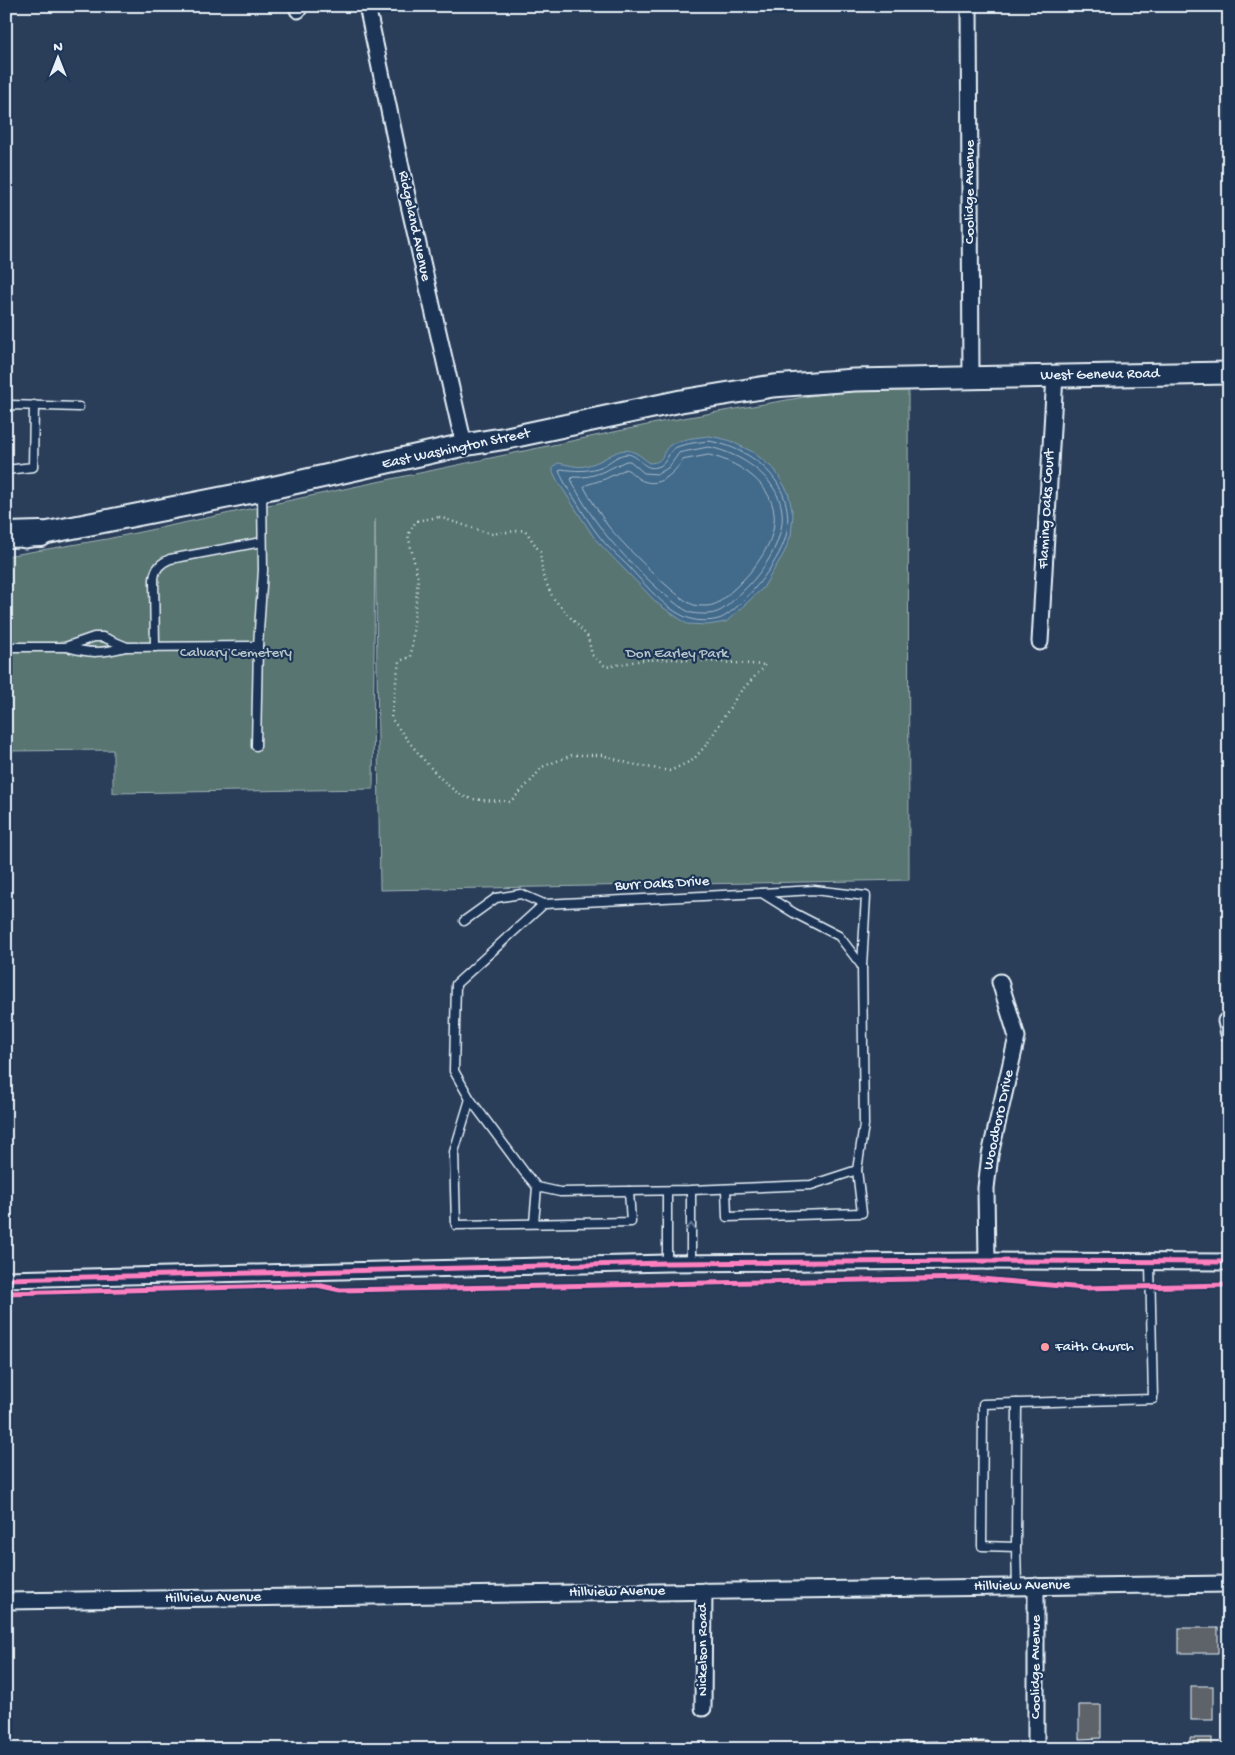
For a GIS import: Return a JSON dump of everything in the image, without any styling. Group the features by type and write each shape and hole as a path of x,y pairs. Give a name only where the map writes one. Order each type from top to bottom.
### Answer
{"main road":[{"name":"West Geneva Road","path":"908,378 1229,372"},
{"name":"East Washington Street","path":"6,539 42,534 262,490 464,445 507,438 718,394 773,386 846,380 908,378"},
{"path":"6,534 42,534"}],"street":[{"name":"Ridgeland Avenue","path":"367,6 409,205 464,445"},
{"name":"Coolidge Avenue","path":"969,6 971,377"},
{"name":"Flaming Oaks Court","path":"1040,642 1055,375"},
{"name":"Woodboro Drive","path":"987,1261 986,1188 990,1155 1017,1037 1000,982"},
{"path":"6,1279 667,1263 1229,1262"},
{"name":"Hillview Avenue","path":"6,1601 1229,1584"},
{"name":"Coolidge Avenue","path":"1036,1586 1036,1749"},
{"name":"Nickelson Road","path":"703,1708 704,1591"}],"lane":[{"path":"6,470 33,467 34,405"},
{"path":"6,406 79,407"},
{"path":"256,746 258,646 263,570 262,490"},
{"path":"154,647 154,572 157,567 170,559 262,542"},
{"path":"65,647 94,637 103,637 127,647"},
{"path":"6,647 65,647 83,652 101,653 127,647 258,646"},
{"name":"Burr Oaks Drive","path":"544,904 814,890 866,896 862,966"},
{"path":"726,1189 727,1217 862,1213 857,1170 864,1126 862,966 839,936 794,913 762,893"},
{"path":"464,921 496,898 521,894 544,904 456,984 454,1072 470,1099 537,1187 560,1192 667,1191 811,1185 857,1170"},
{"path":"470,1099 454,1152 456,1225 631,1222 629,1191"},
{"path":"534,1224 537,1187"},
{"path":"691,1190 691,1263"},
{"path":"667,1191 667,1263"},
{"path":"1016,1547 982,1546 984,1404 1153,1399 1150,1263"},
{"path":"1017,1404 1017,1586"}],"path":[{"path":"439,517 491,534 525,530 540,552 543,576 553,598 588,637 592,655 606,667 643,660 766,665 739,692 707,744 693,760 670,771 630,764 602,754 572,755 542,767 510,802 466,798 454,790 422,758 391,718 399,661 411,656 418,578 408,535 416,521 439,517"}],"green space":[{"name":"Don Earley Park","path":"908,379 909,880 380,890 375,519 373,789 113,793 113,750 6,751 6,556 107,539 666,421"}],"water":[{"path":"710,436 728,440 753,452 775,470 788,492 793,515 791,535 784,553 763,588 726,622 708,625 687,624 658,604 595,539 557,480 553,467 558,463 585,466 624,450 639,455 649,463 658,461 669,446 677,442"}],"building":[{"path":"1179,1628 1218,1628 1218,1653 1179,1653"},
{"path":"1191,1686 1213,1686 1213,1720 1191,1720"},
{"path":"1079,1705 1101,1705 1101,1738 1079,1739"},
{"path":"1190,1738 1212,1738 1212,1749 1190,1749"},
{"path":"938,1741 938,1749 902,1749 902,1742"},
{"path":"988,1741 988,1749 952,1749 952,1742"}],"cycle path":[{"path":"6,1279 667,1263 1229,1262"},
{"path":"6,1293 317,1285 340,1290 970,1278 1084,1288 1229,1285"}],"place":[{"name":"Faith Church","path":"1045,1347"}],"park label":[{"name":"Calvary Cemetery","path":"236,653"}]}
